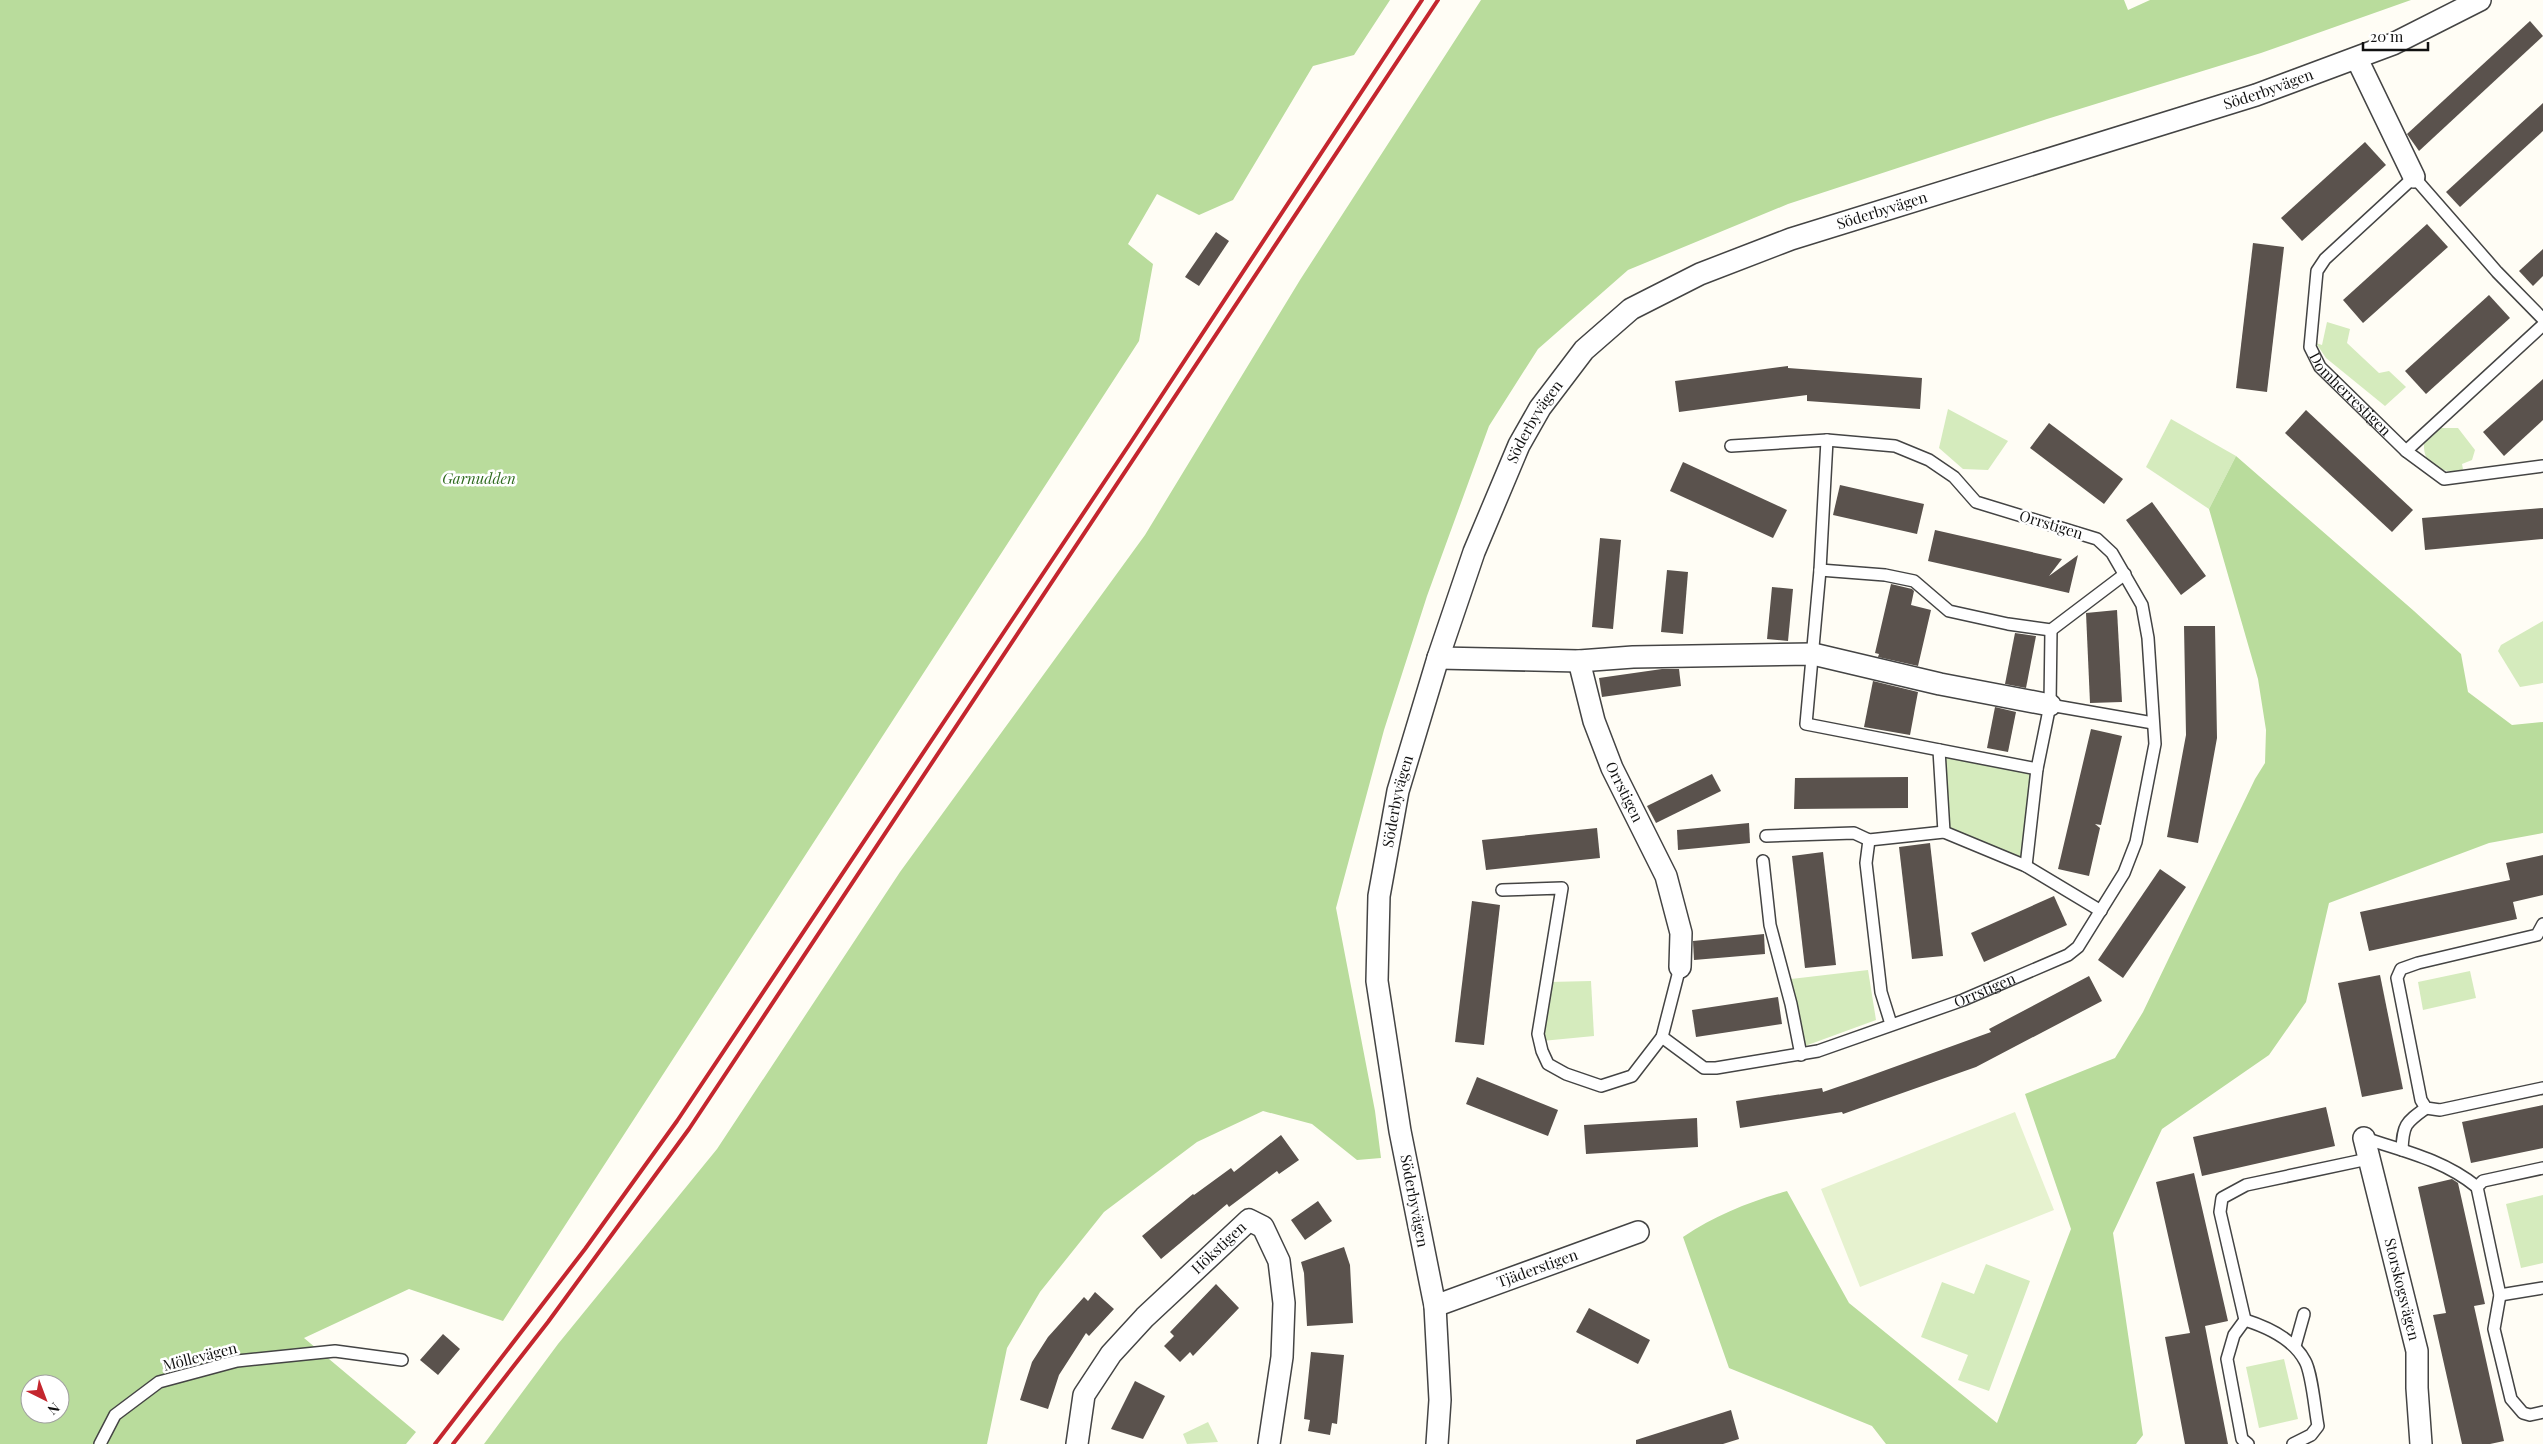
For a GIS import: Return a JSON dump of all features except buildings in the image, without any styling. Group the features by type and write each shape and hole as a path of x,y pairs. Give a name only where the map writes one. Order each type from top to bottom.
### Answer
{"street":[{"name":"Söderbyvägen","path":"1437,1444 1440,1400 1435,1306 1400,1131 1377,981 1379,896 1398,791 1438,658 1484,528 1519,445 1540,408 1584,350 1631,309 1700,274 1791,239 2256,95 2393,44 2480,0"},
{"path":"2357,59 2414,177"},
{"path":"1438,658 1579,661 1668,656 1813,654 1940,684 2050,705"},
{"name":"Orrstigen","path":"1579,661 1594,721 1612,768 1666,876 1681,933 1680,967"},
{"name":"Storskogsvägen","path":"2364,1138 2417,1351 2417,1388 2421,1444"},
{"name":"Hökstigen","path":"1078,1444 1084,1395 1111,1354 1145,1317 1249,1220 1263,1227 1279,1261 1284,1303 1282,1357 1269,1444"},
{"name":"Tjäderstigen","path":"1435,1306 1638,1232"}],"lane":[{"path":"2414,177 2496,272 2543,319"},
{"name":"Domherrestigen","path":"2414,177 2325,259 2317,271 2310,348 2320,367 2406,451 2444,479 2543,466"},
{"path":"2406,451 2543,325"},
{"path":"1827,440 1820,570 1806,724 2037,770"},
{"name":"Orrstigen","path":"1662,1037 1704,1068 1818,1051 1963,1000 2068,955 2078,947 2124,873 2136,842 2154,744 2148,638 2142,605 2112,553 2097,539 1976,502 1954,477 1929,460 1895,446 1827,440 1730,446"},
{"path":"1820,570 1885,575 1914,582 1950,611 2008,624 2051,630 2125,574"},
{"path":"2026,866 2037,770 2050,705 2051,630"},
{"path":"2050,705 2153,723"},
{"path":"1940,750 1944,832"},
{"path":"1766,836 1854,833 1869,840 1944,832 2026,866 2101,911"},
{"path":"1869,840 1866,863 1881,992 1891,1024"},
{"path":"1763,861 1770,925 1791,1004 1801,1054"},
{"name":"Orrstigen","path":"1502,890 1562,888 1538,1034 1542,1051 1548,1064 1566,1074 1601,1086 1632,1076 1662,1037 1680,967"},
{"path":"2426,1108 2421,1100 2397,978 2401,969 2537,935 2543,924"},
{"path":"2402,1150 2403,1129 2412,1118 2426,1108 2440,1110 2543,1088"},
{"path":"2364,1138 2437,1162 2459,1172 2477,1187 2500,1295 2494,1329 2511,1399 2523,1413 2530,1415 2543,1412"},
{"path":"2248,1444 2242,1439 2227,1359 2234,1335 2245,1320 2220,1212 2222,1198 2246,1185 2368,1159"},
{"path":"2477,1187 2483,1181 2543,1168"},
{"path":"2500,1295 2543,1288"},
{"path":"2295,1346 2304,1314"},
{"path":"2245,1320 2259,1324 2295,1346 2306,1362 2318,1426 2311,1435 2293,1444"},
{"name":"Möllevägen","path":"100,1444 115,1415 159,1382 237,1361 335,1351 402,1360"}],"green space":[{"name":"Garnudden","path":"0,0 1390,0 1354,55 1313,66 1233,200 1199,215 1157,194 1128,244 1153,264 1139,341 503,1321 409,1289 304,1338 416,1432 406,1444 0,1444"},
{"path":"1481,0 2124,0 2128,10 2150,0 2411,0 2261,53 2047,119 1788,204 1628,270 1538,349 1489,426 1427,596 1384,730 1336,908 1375,1111 1381,1158 1357,1160 1312,1124 1263,1111 1197,1142 1104,1212 1040,1292 1007,1348 987,1444 484,1444 558,1344 717,1149 900,872 1145,535 1300,280"},
{"path":"2327,322 2350,329 2347,343 2379,373 2389,371 2406,387 2385,406 2326,358 2316,343 2322,345"},
{"path":"1948,409 2008,441 1988,470 1963,469 1939,448"},
{"path":"2171,419 2236,456 2209,509 2146,467"},
{"path":"2441,428 2458,428 2475,450 2472,460 2462,464 2463,469 2458,473 2434,466 2426,457 2424,444"},
{"path":"2236,456 2461,654 2468,692 2512,725 2543,722 2543,833 2489,843 2329,903 2306,1002 2269,1055 2162,1129 2113,1233 2143,1435 2136,1444 1886,1444 1872,1426 1729,1368 1683,1237 1733,1210 1787,1191 1849,1303 1997,1423 2071,1229 2025,1094 2115,1058 2143,1012 2255,779 2265,763 2266,730 2258,679 2209,509"},
{"path":"2543,621 2543,683 2520,687 2498,651 2501,645"},
{"path":"1939,750 2037,769 2026,866 1944,832"},
{"path":"1868,970 1876,1020 1805,1046 1791,979"},
{"path":"2470,971 2476,998 2423,1010 2418,982"},
{"path":"1591,981 1594,1036 1542,1041 1549,982"},
{"path":"2015,1112 2054,1210 1860,1287 1821,1189"},
{"path":"2543,1195 2543,1263 2521,1268 2506,1204"},
{"path":"1986,1264 2030,1281 1989,1391 1958,1380 1968,1355 1921,1337 1942,1282 1974,1294"},
{"path":"2284,1359 2298,1419 2259,1428 2246,1367"},
{"path":"1208,1422 1218,1442 1187,1444 1183,1434"}],"railway":[{"path":"435,1444 585,1249 677,1121 1131,442 1422,0"},
{"path":"453,1444 548,1322 689,1129 1438,0"}]}
